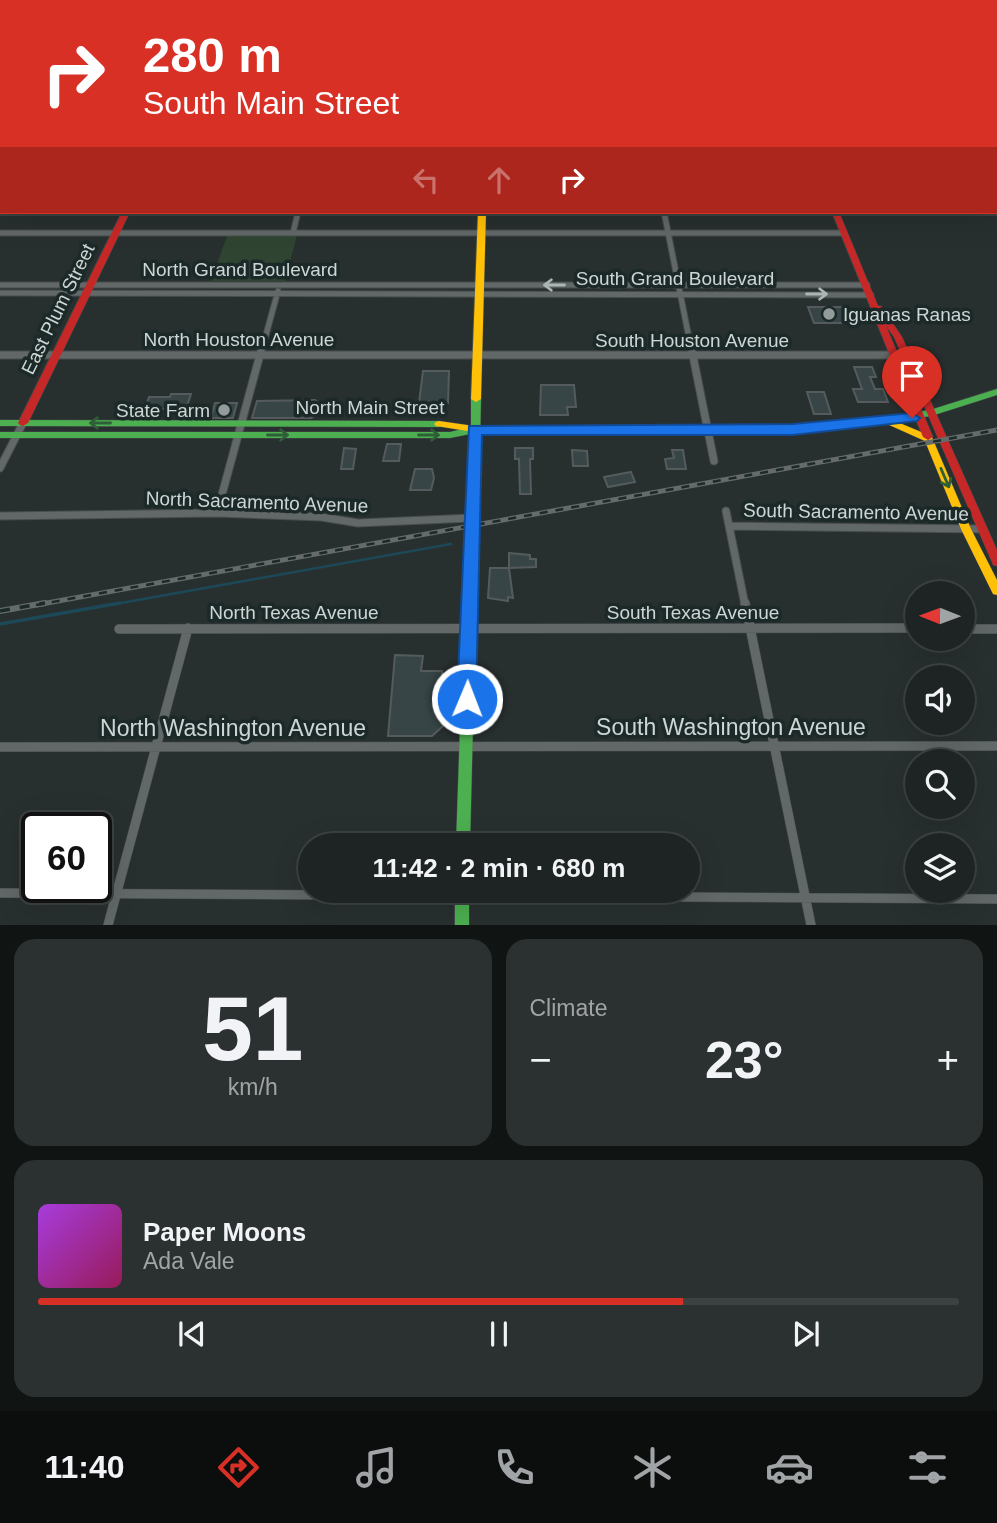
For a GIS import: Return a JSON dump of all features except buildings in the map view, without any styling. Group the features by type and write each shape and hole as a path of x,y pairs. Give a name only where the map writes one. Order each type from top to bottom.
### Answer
{"main road":[{"name":"East Plum Street","path":"23,423 125,214"},
{"path":"463,833 482,214"},
{"path":"836,214 966,529 997,591"},
{"path":"871,295 907,355 997,562"},
{"path":"474,429 793,429 918,416 997,392"},
{"path":"887,421 928,439"},
{"name":"North Main Street","path":"0,423 451,424 474,429"},
{"name":"North Main Street","path":"0,435 450,435 474,429"},
{"path":"462,903 462,925"}],"street":[{"path":"293,233 298,214"},
{"path":"664,214 714,461"},
{"path":"0,233 844,233"},
{"name":"North Grand Boulevard","path":"0,285 277,293 479,289"},
{"path":"217,513 279,285"},
{"name":"North Grand Boulevard","path":"0,293 279,285 479,289"},
{"name":"South Grand Boulevard","path":"479,289 679,285 871,295"},
{"name":"South Grand Boulevard","path":"479,289 871,295"},
{"name":"North Houston Avenue","path":"0,355 477,356"},
{"name":"South Houston Avenue","path":"477,356 907,355"},
{"path":"0,468 23,423"},
{"path":"726,511 811,925"},
{"name":"North Sacramento Avenue","path":"0,516 217,513 321,517 358,523 471,518"},
{"name":"South Sacramento Avenue","path":"729,526 984,529"},
{"name":"North Texas Avenue","path":"119,629 468,627"},
{"name":"South Texas Avenue","path":"468,627 905,628"},
{"path":"108,925 188,628"},
{"path":"975,629 997,629"},
{"name":"South Washington Avenue","path":"465,748 997,746"},
{"name":"North Washington Avenue","path":"0,747 465,748"},
{"path":"0,893 298,893"},
{"path":"700,896 997,899"}],"green space":[{"path":"297,235 285,281 211,281 227,236"}],"waterway":[{"path":"110,605 451,544"},
{"path":"0,624 120,603"}],"railway":[{"path":"36,605 997,430"},
{"path":"0,611 45,603"}],"traffic: fast":[{"path":"832,427 931,413 997,392"},
{"path":"463,833 476,399"},
{"path":"0,423 439,424"},
{"path":"0,435 450,435 472,430"},
{"path":"462,903 462,925"}],"traffic: slow":[{"path":"476,399 482,214"},
{"path":"890,422 928,439"},
{"path":"439,424 474,429 537,430 832,427"},
{"path":"928,437 966,529 997,591"}],"traffic: jam":[{"path":"23,423 125,214"},
{"path":"836,214 928,437"},
{"path":"878,308 898,337 997,562"}],"place":[{"name":"Iguanas Ranas","path":"829,314"},
{"name":"State Farm","path":"224,410"}],"route":[{"path":"467,699 474,429 793,429 912,418"}]}
